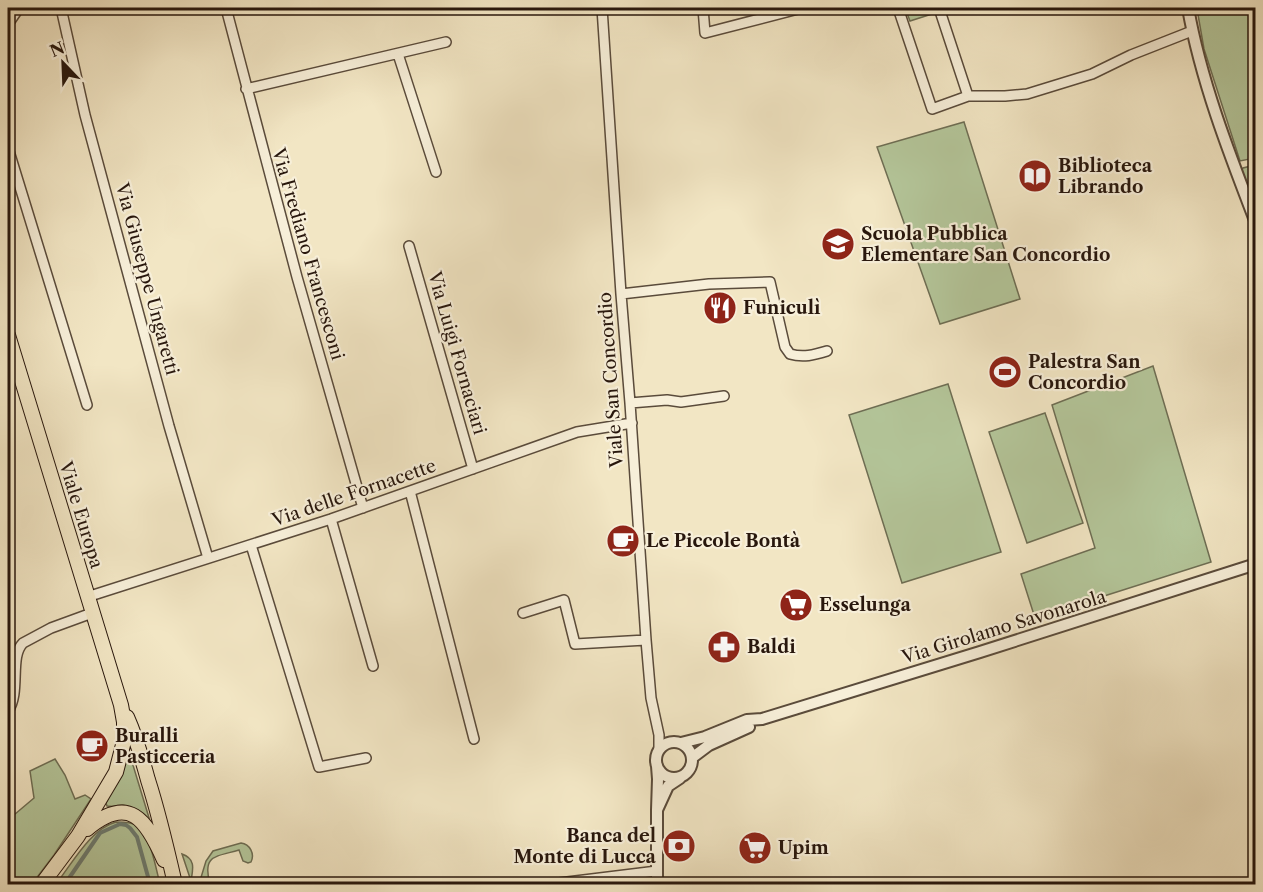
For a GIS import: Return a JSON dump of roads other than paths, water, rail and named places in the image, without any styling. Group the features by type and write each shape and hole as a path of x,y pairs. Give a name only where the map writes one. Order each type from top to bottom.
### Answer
{"main road":[{"name":"Viale Europa","path":"8,335 124,722 124,741 116,772 78,836 42,885"},
{"name":"Viale Europa","path":"120,705 134,732 165,840 175,884"},
{"name":"Viale Europa","path":"78,836 110,814 122,812 136,817 147,826 175,884"}],"street":[{"path":"8,24 19,8"},
{"name":"Via Giuseppe Ungaretti","path":"61,8 85,115 169,426 208,558"},
{"name":"Via Frediano Francesconi","path":"226,8 294,265 363,508"},
{"name":"Viale San Concordio","path":"602,8 646,640 651,698 659,735 657,885"},
{"path":"703,8 705,33 802,8"},
{"path":"898,8 932,109 968,96 1027,94 1092,74 1131,54 1192,31"},
{"path":"939,8 968,96"},
{"path":"1188,8 1192,31 1230,153 1256,223"},
{"path":"246,89 446,42"},
{"path":"398,54 436,172"},
{"path":"8,148 87,405"},
{"name":"Via Luigi Fornaciari","path":"409,246 473,469"},
{"path":"621,294 709,284 770,282 785,347 790,354 800,357 827,351"},
{"path":"630,403 667,400 681,402 724,396"},
{"name":"Via delle Fornacette","path":"87,597 331,519 577,432 632,423"},
{"path":"410,491 474,739"},
{"path":"331,519 373,666"},
{"path":"251,545 319,767 366,758"},
{"name":"Via Girolamo Savonarola","path":"681,743 705,738 747,720 762,719 989,650 1256,564"},
{"path":"523,613 564,600 574,644 646,640"},
{"path":"8,711 14,696 19,647 51,628 92,613"},
{"name":"Via Girolamo Savonarola","path":"693,757 709,745 762,719"},
{"path":"659,750 671,742 681,743 687,747 693,757"},
{"name":"Viale San Concordio","path":"657,810 668,786 690,770 693,757"},
{"path":"657,765 667,777 680,778"},
{"path":"551,885 657,871"}],"waterway":[{"path":"65,884 100,833 120,824 130,828 137,837 150,884"}],"place":[{"name":"Biblioteca Librando","path":"1035,176"},
{"name":"Scuola Pubblica Elementare San Concordio","path":"838,244"},
{"name":"Funiculì","path":"720,308"},
{"name":"Palestra San Concordio","path":"1005,372"},
{"name":"Le Piccole Bontà","path":"623,541"},
{"name":"Esselunga","path":"796,605"},
{"name":"Baldi","path":"724,647"},
{"name":"Buralli Pasticceria","path":"92,746"},
{"name":"Banca del Monte di Lucca","path":"679,846"},
{"name":"Upim","path":"755,848"}]}
